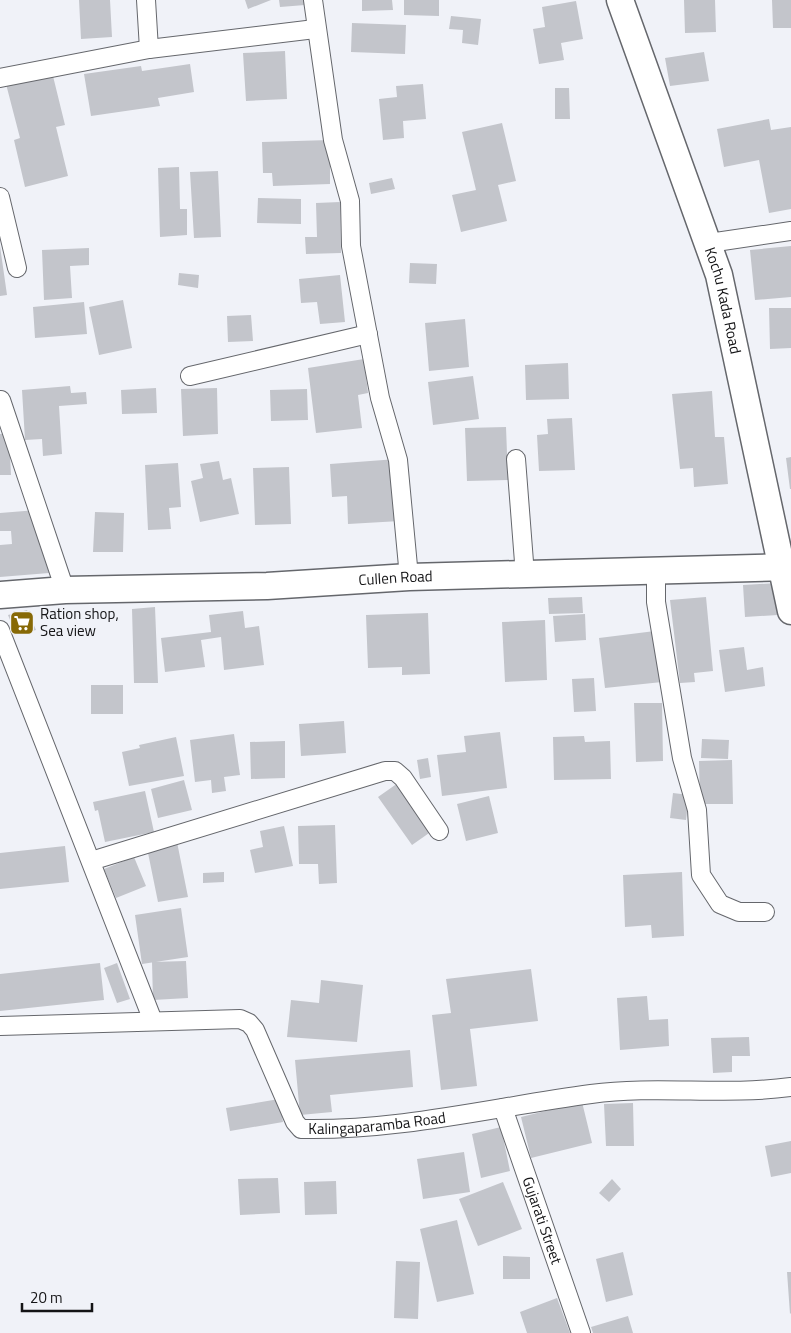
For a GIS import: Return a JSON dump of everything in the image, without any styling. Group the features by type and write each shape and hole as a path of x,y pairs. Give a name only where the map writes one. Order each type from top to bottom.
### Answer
{"main road":[{"name":"Kochu Kada Road","path":"620,0 719,275 787,567 791,611"},
{"name":"Cullen Road","path":"0,595 65,590 267,586 409,577 787,567"}],"street":[{"path":"146,0 148,50"},
{"path":"313,0 315,29 333,140 350,201 351,246 380,398 398,460 409,577"},
{"path":"0,78 148,50 315,29"},
{"path":"0,197 17,268"},
{"path":"709,243 791,231"},
{"path":"190,376 368,334"},
{"path":"1,400 65,590"},
{"path":"516,460 525,575"},
{"path":"656,571 656,602 682,758 697,810 701,875 720,904 739,912 765,912"},
{"path":"0,630 153,1021"},
{"path":"91,861 385,771 395,771 402,778 439,831"},
{"name":"Kalingaparamba Road","path":"0,1026 240,1019 249,1023 255,1030 295,1122 302,1130 364,1128 442,1120 592,1094 658,1090 758,1092 791,1088"},
{"name":"Gujarati Street","path":"503,1108 581,1333"}],"building":[{"path":"79,0 110,0 112,37 81,39"},
{"path":"245,0 271,0 248,9"},
{"path":"279,0 305,0 305,5 280,7"},
{"path":"362,0 392,0 393,10 362,11"},
{"path":"404,0 439,0 439,16 404,15"},
{"path":"684,0 715,0 716,32 685,33"},
{"path":"772,0 791,0 791,28 773,28"},
{"path":"576,1 583,39 561,43 564,60 539,64 533,29 545,27 542,7"},
{"path":"451,16 481,19 478,45 462,43 463,30 449,29"},
{"path":"352,23 406,25 405,54 351,52"},
{"path":"285,51 287,99 246,101 243,53"},
{"path":"704,52 709,81 670,86 665,58"},
{"path":"190,64 194,92 158,98 160,106 91,116 84,74 141,66 142,71"},
{"path":"52,72 65,125 56,127 68,176 25,187 14,140 20,138 6,84"},
{"path":"423,84 426,119 403,121 404,138 383,140 379,99 397,97 396,86"},
{"path":"555,88 569,88 570,119 555,119"},
{"path":"769,119 771,130 791,127 791,209 769,213 759,160 724,167 717,129"},
{"path":"502,123 516,181 498,185 507,221 461,232 452,195 476,190 462,132"},
{"path":"330,140 330,184 273,186 272,173 263,173 262,142"},
{"path":"179,167 180,209 187,209 187,235 160,237 158,168"},
{"path":"218,171 221,237 194,238 190,172"},
{"path":"392,178 395,189 371,194 369,183"},
{"path":"258,198 301,199 301,224 257,223"},
{"path":"340,202 341,253 306,254 305,237 317,237 316,203"},
{"path":"0,246 7,295 0,296"},
{"path":"791,246 791,297 755,300 750,250"},
{"path":"89,248 89,265 70,266 72,298 44,300 42,250"},
{"path":"410,263 437,264 436,284 409,283"},
{"path":"179,273 199,275 198,288 178,285"},
{"path":"340,275 345,322 320,324 317,302 301,303 299,279"},
{"path":"123,300 132,348 99,355 89,307"},
{"path":"84,302 87,334 35,338 33,307"},
{"path":"769,308 791,308 791,348 770,349"},
{"path":"251,315 253,341 228,342 227,316"},
{"path":"465,319 469,367 429,371 425,323"},
{"path":"364,359 368,393 358,395 362,428 316,433 308,368"},
{"path":"568,363 569,399 526,400 525,365"},
{"path":"473,376 479,419 433,425 428,382"},
{"path":"70,386 71,393 86,392 87,404 59,406 62,454 43,456 42,439 25,440 22,390"},
{"path":"156,388 157,413 122,414 121,390"},
{"path":"217,388 218,434 183,436 181,389"},
{"path":"307,389 308,420 271,421 270,390"},
{"path":"712,391 715,437 724,437 728,484 694,487 693,468 680,469 672,394"},
{"path":"572,418 575,470 539,471 537,435 548,434 547,419"},
{"path":"506,427 508,480 467,481 465,428"},
{"path":"9,433 11,475 0,475 0,434"},
{"path":"791,457 791,489 790,489 786,458"},
{"path":"397,459 400,521 348,524 347,496 332,497 330,464"},
{"path":"219,461 223,480 231,478 239,514 200,522 191,481 203,478 200,464"},
{"path":"178,463 181,507 169,508 171,529 148,530 145,465"},
{"path":"289,467 291,524 255,525 253,468"},
{"path":"37,510 40,547 47,547 49,573 0,577 0,545 12,544 11,531 0,531 0,513"},
{"path":"95,512 124,513 123,552 93,552"},
{"path":"777,583 778,615 745,617 743,585"},
{"path":"582,597 583,613 549,614 548,598"},
{"path":"706,597 713,671 694,673 695,682 680,683 670,600"},
{"path":"155,607 158,683 134,683 132,609"},
{"name":"Ration shop, Sea view","path":"27,610 36,630 16,635 8,615"},
{"path":"243,611 245,628 259,626 264,665 224,670 221,637 201,640 205,667 165,672 161,638 211,632 209,615"},
{"path":"428,613 430,674 402,675 402,667 368,668 366,615"},
{"path":"585,614 586,640 555,642 553,616"},
{"path":"545,620 547,680 505,682 502,622"},
{"path":"655,631 662,682 605,688 599,638"},
{"path":"744,647 747,670 763,667 765,686 725,692 719,650"},
{"path":"594,678 596,711 574,712 572,679"},
{"path":"91,685 123,685 123,714 91,714"},
{"path":"634,703 662,703 663,761 636,762"},
{"path":"344,721 346,753 301,756 299,724"},
{"path":"500,732 507,788 442,796 437,755 466,752 464,736"},
{"path":"234,734 240,775 224,777 226,791 212,793 211,780 195,782 190,740"},
{"path":"584,736 585,742 610,741 611,779 554,780 553,737"},
{"path":"176,737 184,776 129,786 122,752 140,748 139,745"},
{"path":"702,739 729,740 728,759 701,758"},
{"path":"285,741 285,778 251,779 250,742"},
{"path":"428,758 431,777 420,779 417,760"},
{"path":"732,760 733,804 700,804 699,761"},
{"path":"184,780 192,810 158,818 151,789"},
{"path":"398,783 432,831 412,845 378,797"},
{"path":"145,791 154,832 105,842 98,810 95,811 93,802"},
{"path":"673,793 689,795 686,820 670,818"},
{"path":"489,796 498,833 466,841 457,804"},
{"path":"335,825 337,883 319,884 318,864 299,864 298,826"},
{"path":"284,826 293,866 255,873 250,850 263,847 260,831"},
{"path":"177,842 188,897 158,902 147,848"},
{"path":"65,846 69,882 0,889 0,853"},
{"path":"134,857 146,886 116,898 104,869"},
{"path":"224,872 224,882 203,883 203,873"},
{"path":"682,872 684,936 652,938 651,925 625,927 623,875"},
{"path":"181,908 188,957 142,964 135,915"},
{"path":"186,961 188,998 153,1000 152,962"},
{"path":"100,963 104,1000 0,1011 0,974"},
{"path":"117,963 130,999 117,1003 104,968"},
{"path":"531,969 538,1021 470,1029 477,1086 441,1090 432,1015 451,1013 446,979"},
{"path":"321,980 363,985 357,1042 287,1037 291,1000 319,1003"},
{"path":"647,996 649,1020 668,1019 669,1046 620,1050 617,998"},
{"path":"749,1037 750,1056 732,1056 732,1072 713,1073 711,1038"},
{"path":"410,1050 413,1087 330,1095 332,1112 300,1115 295,1060"},
{"path":"279,1099 283,1122 230,1131 226,1108"},
{"path":"582,1102 592,1143 531,1158 521,1117"},
{"path":"633,1103 634,1146 606,1146 604,1104"},
{"path":"501,1127 510,1171 481,1178 472,1134"},
{"path":"791,1141 791,1173 771,1177 765,1146"},
{"path":"464,1152 470,1192 423,1199 417,1159"},
{"path":"278,1178 280,1213 240,1215 238,1179"},
{"path":"612,1179 621,1189 609,1202 599,1193"},
{"path":"336,1181 337,1214 305,1215 304,1182"},
{"path":"503,1182 522,1229 478,1246 459,1199"},
{"path":"457,1220 474,1294 437,1302 420,1229"},
{"path":"623,1252 633,1295 606,1302 596,1259"},
{"path":"503,1256 530,1257 530,1279 503,1279"},
{"path":"396,1261 420,1262 418,1319 394,1318"},
{"path":"787,1272 791,1272 790,1314"},
{"path":"557,1298 570,1333 527,1333 520,1312"},
{"path":"628,1316 633,1333 593,1333 591,1327"}],"place":[{"name":"Ration shop, Sea view","path":"22,623"}]}
